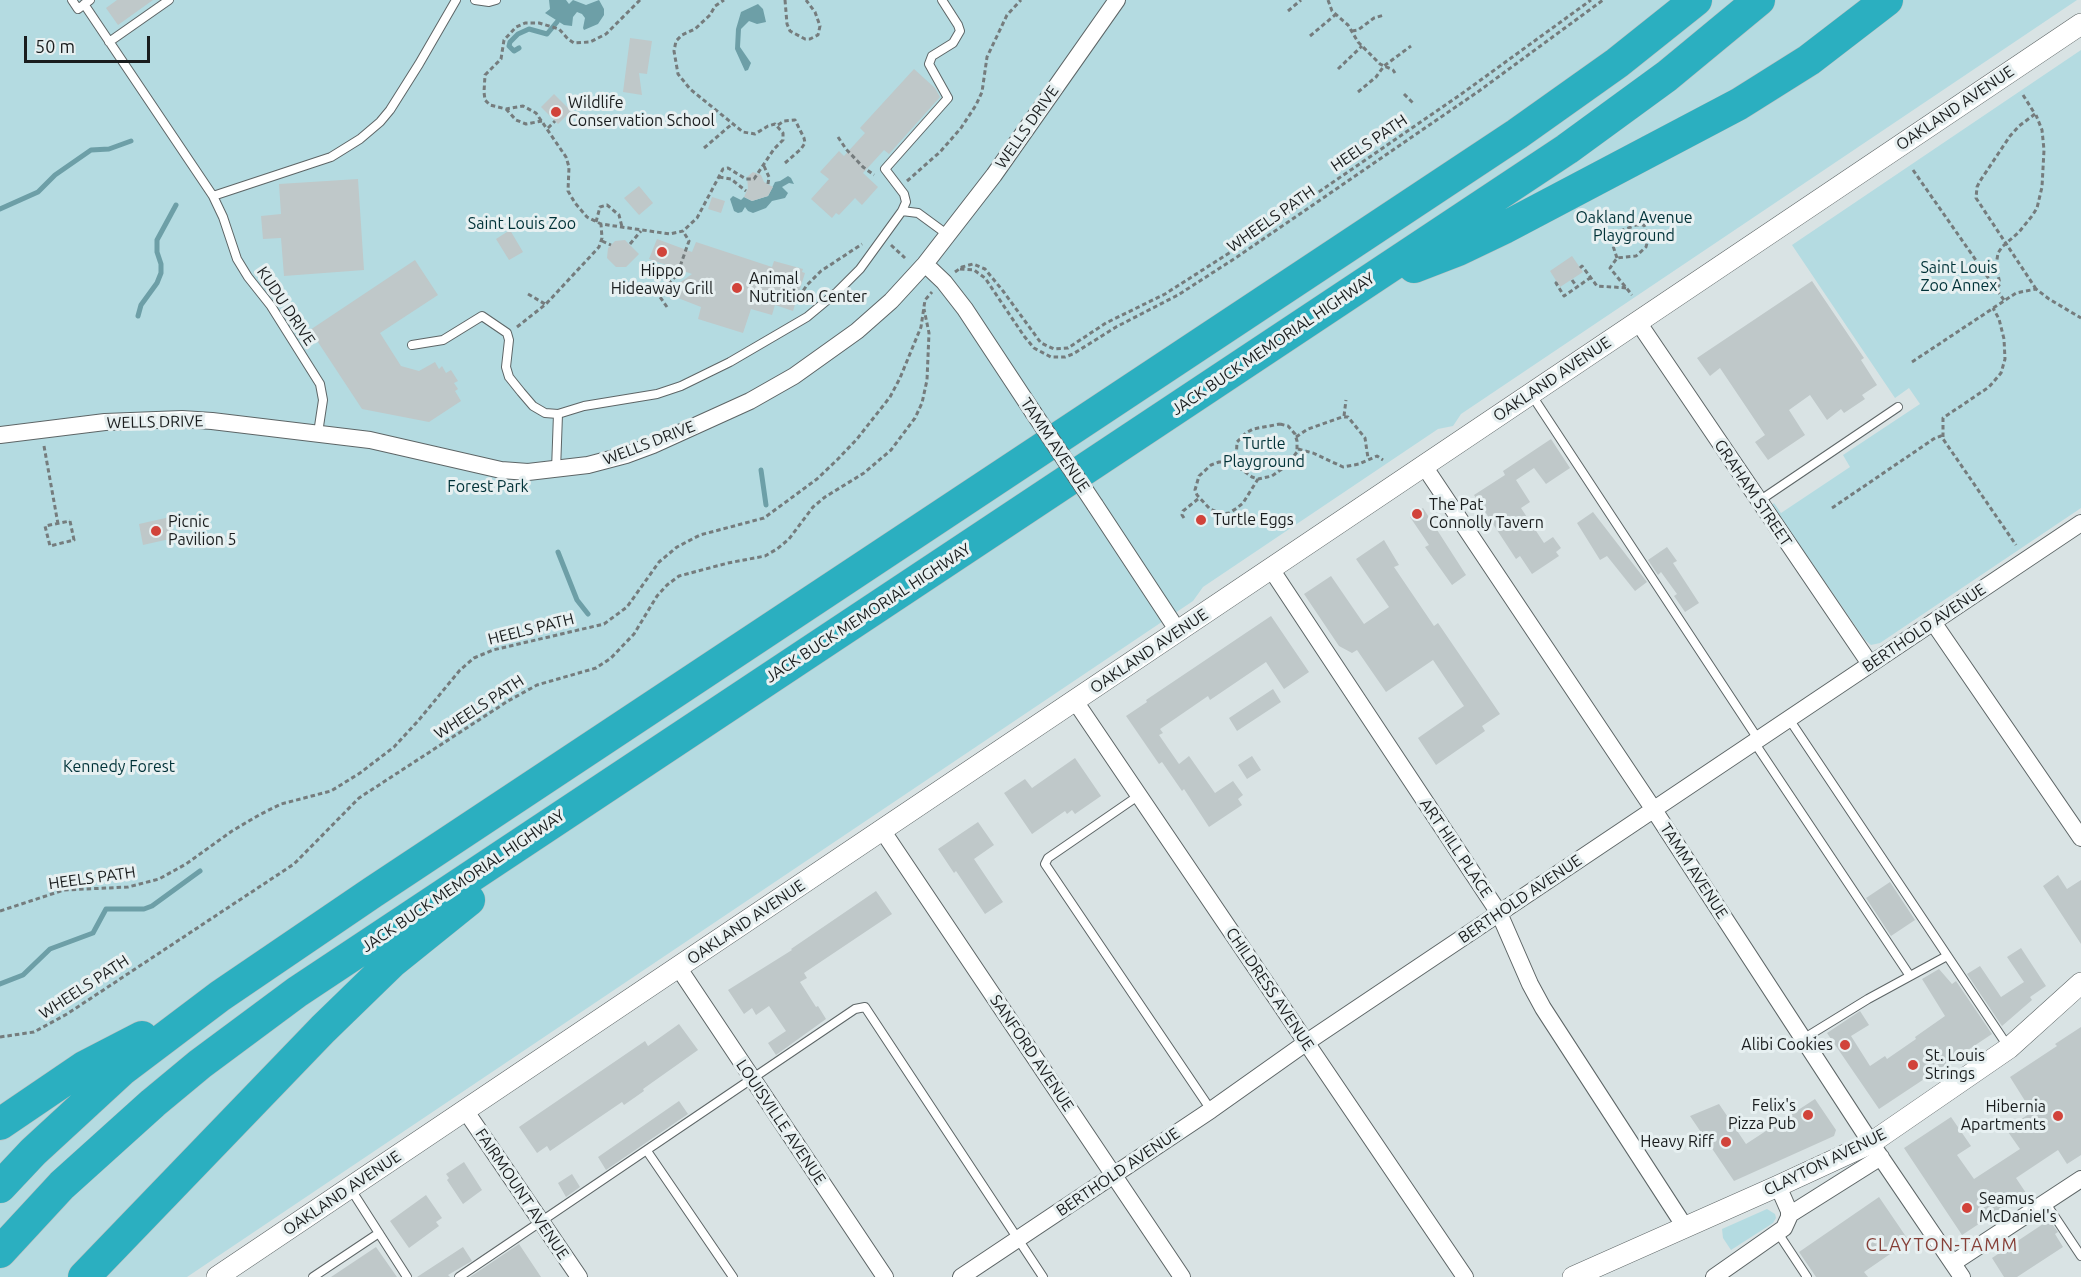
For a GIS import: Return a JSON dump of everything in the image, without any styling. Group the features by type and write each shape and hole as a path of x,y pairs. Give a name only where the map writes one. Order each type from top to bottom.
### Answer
{"highway":[{"path":"1617,63 1671,0"},
{"path":"0,1187 33,1152 123,1070 220,996 373,892 1517,134 1617,63 1696,0"},
{"name":"JACK BUCK MEMORIAL HIGHWAY","path":"0,1252 62,1185 153,1102 200,1064 306,986 1568,149 1667,76 1759,0"},
{"path":"1365,284 1458,250 1683,134 1772,84 1858,24 1887,0"},
{"path":"1858,24 1903,0"},
{"path":"84,1277 323,1029 384,970 447,916 554,834 601,790"},
{"path":"0,1124 84,1067 220,996"}],"street":[{"name":"WELLS DRIVE","path":"0,435 105,422 182,419 243,423 370,440 501,470 528,472 588,465 626,455 680,434 771,389 818,360 857,331 902,290 948,235 1026,132 1117,0"},
{"name":"OAKLAND AVENUE","path":"217,1277 2081,24"},
{"name":"TAMM AVENUE","path":"925,264 944,282 965,309 1178,631"},
{"name":"GRAHAM STREET","path":"1638,322 1870,664"},
{"name":"TAMM AVENUE","path":"1424,466 1654,810 1876,1150 1958,1270"},
{"name":"BERTHOLD AVENUE","path":"961,1277 2081,523"},
{"name":"ART HILL PLACE","path":"1271,569 1499,913 1543,1008 1686,1227"},
{"path":"1933,622 2081,838"},
{"name":"CHILDRESS AVENUE","path":"1075,700 1465,1277"},
{"name":"SANFORD AVENUE","path":"882,830 1182,1277"},
{"name":"LOUISVILLE AVENUE","path":"678,967 885,1277"},
{"name":"CLAYTON AVENUE","path":"1573,1277 1778,1186 1876,1150 2009,1048 2081,983"},
{"name":"FAIRMOUNT AVENUE","path":"465,1110 579,1277"},
{"path":"1789,1215 1876,1150"},
{"path":"1958,1270 2045,1202 2081,1179"},
{"path":"1714,1277 1778,1233 1787,1223 1789,1215 1786,1201 1778,1186"}],"lane":[{"path":"72,0 78,9 87,2"},
{"path":"109,42 170,0"},
{"path":"213,196 331,157 360,139 390,110 456,0"},
{"path":"476,0 489,2 496,0"},
{"path":"412,345 443,339 482,316 507,333 509,340 506,368 509,377 533,406 545,413 558,414 584,406 657,394 688,383 756,348 807,317 860,269 903,211 906,202 904,194 885,169 948,98 929,64 932,56 953,43 960,31 942,0"},
{"name":"KUDU DRIVE","path":"87,2 109,42 213,196 223,217 237,260 272,306 320,384 323,400 318,433"},
{"path":"903,211 918,213 948,235"},
{"path":"1531,394 1910,976"},
{"path":"1758,501 1898,407"},
{"path":"556,470 558,414"},
{"path":"1789,719 2009,1048"},
{"path":"1138,796 1048,858 1045,864 1211,1110"},
{"path":"1803,1040 1947,956"},
{"path":"459,1277 855,1009 865,1007 1043,1277"},
{"path":"647,1150 733,1277"},
{"path":"350,1187 407,1277"},
{"path":"2045,1202 2081,1256"},
{"path":"313,1277 379,1233"},
{"path":"1778,1233 1807,1277"}],"path":[{"path":"640,0 597,40 574,43 559,29 548,25 525,23 510,31 502,44 501,59 485,75 483,83 485,100 489,105 506,109 517,106 528,108 536,113 548,128 568,162 570,195 582,213 601,224 670,234 683,231 697,218 725,167 753,180 783,140 783,132 778,126 771,125 753,134 743,132 684,82 677,70 674,51 679,38 695,29 710,15 715,6 724,0"},
{"path":"785,0 787,24 791,32 805,39 814,38 820,30 815,12 807,0"},
{"path":"1288,11 1301,0"},
{"path":"1328,0 1335,15 1352,31 1362,46 1395,73"},
{"name":"HEELS PATH","path":"957,269 973,264 985,269 1035,338 1047,347 1068,348 1106,323 1181,285 1237,248 1461,95 1591,0"},
{"name":"WHEELS PATH","path":"957,269 974,270 985,278 1034,348 1051,357 1065,357 1073,354 1116,327 1178,295 1237,258 1487,85 1603,0"},
{"path":"1310,36 1335,15"},
{"path":"1352,31 1384,15"},
{"path":"1338,69 1362,46"},
{"path":"1358,92 1376,77 1384,66 1411,46"},
{"path":"1404,94 1413,103"},
{"path":"1996,289 2000,284 1996,257 1999,250 2026,225 2037,208 2044,175 2042,130 2023,95"},
{"path":"506,109 516,120 526,124 542,121"},
{"path":"2035,114 2010,135 1977,187 1976,198 2036,289 2081,318"},
{"path":"778,126 784,121 795,120 805,143 785,164"},
{"path":"548,128 555,121"},
{"path":"704,148 733,123"},
{"path":"764,166 770,177 768,184"},
{"path":"1913,170 2004,300"},
{"path":"719,177 731,179 746,191"},
{"path":"596,222 600,207 608,205 619,215 622,227"},
{"path":"507,333 546,304 590,258 602,241 601,224"},
{"path":"1617,258 1636,256 1646,247 1649,235 1644,225 1636,225 1618,232 1613,246 1617,258 1610,270 1632,295"},
{"path":"630,244 641,231"},
{"path":"668,307 658,294 677,275 689,241 683,231"},
{"path":"602,241 611,245"},
{"path":"795,303 807,285 821,271 866,241"},
{"path":"888,242 905,258"},
{"path":"1580,268 1582,266 1597,286 1628,288"},
{"path":"1557,282 1564,296 1590,278"},
{"path":"1572,280 1577,287"},
{"path":"1912,362 2004,300 2016,293 2036,289"},
{"path":"528,294 546,304"},
{"name":"HEELS PATH","path":"0,911 64,890 128,887 159,879 186,864 259,815 281,804 331,791 360,773 394,747 460,670 474,658 493,650 604,624 627,607 659,562 677,547 700,536 750,523 772,512 838,459 890,397 921,327 924,302"},
{"name":"WHEELS PATH","path":"0,1037 42,1029 97,995 294,864 359,798 508,701 537,685 596,668 610,658 634,634 657,596 679,576 765,556 777,549 789,539 813,507 864,473 891,450 915,418 922,403 927,380 929,333 924,302"},
{"path":"1944,437 1943,418 1989,387 2001,373 2005,359 2004,339 1999,319 1993,308"},
{"path":"1344,417 1346,400"},
{"path":"1296,437 1308,429 1344,417 1352,420 1365,438 1368,458"},
{"path":"1280,424 1288,426 1296,437 1298,449 1293,459 1272,476 1258,479 1246,474 1236,461 1237,442 1253,429 1280,424"},
{"path":"1832,508 1941,436 2016,545"},
{"path":"44,448 58,524"},
{"path":"1298,449 1313,453 1343,467 1359,464 1368,458 1377,456 1383,460"},
{"path":"1236,461 1219,462 1205,469 1197,482 1198,498 1217,514 1229,513 1243,503 1258,479"},
{"path":"1184,518 1183,511 1198,498"},
{"path":"70,521 74,540 50,546 45,526 58,524 70,521"}],"green space":[{"name":"Forest Park","path":"0,0 2077,0 1461,414 1453,426 1438,429 1203,587 1193,601 187,1277 0,1277"},
{"name":"Saint Louis Zoo Annex","path":"2081,50 2081,508 1880,643 1871,645 1865,640 1772,505 1774,503 1781,513 1850,467 1843,455 1920,404 1909,388 1895,398 1792,245"},
{"path":"1767,1209 1775,1214 1776,1218 1773,1223 1731,1250 1723,1238 1722,1229"}],"shaded area":[{"path":"549,0 566,0 569,4 573,0 586,5 599,0 604,9 604,15 598,24 584,30 585,18 577,12 573,17 572,26 564,25 545,13 550,9"},
{"path":"758,4 763,9 766,22 757,24 749,21 741,29 740,47 751,63 745,71 735,49 736,29 741,12"},
{"path":"788,176 794,184 789,183 782,187 788,193 785,198 772,201 766,208 753,213 745,207 742,212 734,211 730,199 733,196 741,200 744,197 752,201 768,196 775,182"}],"building":[{"path":"117,0 153,0 118,25 106,8"},
{"path":"630,38 652,41 647,74 639,73 642,95 623,92"},
{"path":"914,69 935,88 940,97 889,154 884,150 863,173 878,187 862,205 855,198 839,215 836,213 832,218 811,199 829,179 820,172 839,151 844,156 865,133 860,128"},
{"path":"554,94 571,111 558,124 541,107"},
{"path":"753,172 761,175 764,182 773,187 768,196 752,201 744,197 748,188 747,177"},
{"path":"358,179 364,270 284,276 281,238 263,239 261,216 281,214 279,184"},
{"path":"639,186 653,203 639,215 624,198"},
{"path":"712,197 725,201 721,213 708,209"},
{"path":"510,230 523,252 509,260 496,239"},
{"name":"Animal Nutrition Center","path":"657,239 692,252 696,242 772,267 774,261 803,269 802,272 805,273 793,311 775,305 772,315 751,309 743,333 698,319 701,307 665,293 692,274 649,259"},
{"path":"625,240 639,254 626,267 616,267 607,258 608,248 615,241"},
{"path":"1572,256 1583,272 1560,287 1550,271"},
{"path":"415,260 438,295 380,333 401,366 419,371 435,362 439,369 442,366 446,373 451,370 458,381 454,383 458,389 455,391 461,401 429,422 362,409 310,330"},
{"path":"1812,281 1864,358 1861,360 1877,385 1862,395 1865,399 1844,413 1841,409 1827,420 1810,395 1789,410 1805,435 1768,460 1755,442 1765,435 1720,368 1710,376 1697,358"},
{"path":"1551,439 1570,468 1546,484 1534,468 1516,480 1530,502 1521,508 1544,543 1553,537 1561,548 1556,552 1559,556 1532,574 1520,556 1516,559 1474,495 1505,475 1503,471"},
{"path":"1423,508 1466,575 1452,585 1425,547 1429,545 1410,517"},
{"path":"1593,512 1647,582 1635,591 1607,556 1600,560 1577,523"},
{"name":"Picnic Pavilion 5","path":"170,517 174,538 143,545 139,524"},
{"path":"1384,540 1399,565 1394,567 1434,626 1438,623 1500,714 1482,726 1485,731 1436,765 1418,738 1464,706 1433,660 1386,692 1357,650 1352,653 1339,646 1304,594 1331,576 1364,624 1389,607 1356,559"},
{"path":"1667,547 1677,561 1673,563 1699,603 1685,612 1674,596 1677,594 1661,572 1658,575 1648,560"},
{"path":"1271,616 1309,672 1284,689 1266,662 1210,700 1208,696 1160,729 1163,733 1159,735 1179,764 1189,756 1215,793 1233,781 1243,795 1238,799 1242,805 1209,827 1184,789 1182,791 1162,762 1159,764 1126,716 1147,702 1146,700"},
{"path":"1273,689 1281,702 1237,731 1229,718"},
{"path":"1252,756 1261,770 1247,779 1238,765"},
{"path":"1075,758 1101,796 1075,814 1072,810 1067,814 1065,811 1032,834 1004,793 1025,779 1032,788"},
{"path":"978,822 994,845 974,859 1003,902 985,914 938,849"},
{"path":"2058,875 2067,889 2081,880 2081,944 2043,886"},
{"path":"1890,882 1915,920 1891,936 1866,898"},
{"path":"876,891 892,914 804,973 807,978 800,982 826,1019 776,1055 768,1043 786,1031 769,1006 756,1015 752,1008 744,1014 728,990 792,950"},
{"path":"2021,948 2046,986 2030,997 2032,1000 2002,1026 1967,974 1980,966 2001,997 2024,982 2007,957"},
{"path":"1939,969 1952,984 1956,981 1992,1034 1879,1109 1827,1033 1860,1011 1869,1025 1851,1036 1870,1066 1885,1056 1887,1059 1945,1016 1922,979"},
{"path":"679,1024 698,1050 624,1105 622,1102 550,1151 547,1146 537,1153 519,1127 645,1041 648,1046"},
{"path":"2081,1027 2081,1155 2067,1164 2058,1150 2016,1178 2026,1193 1962,1235 1904,1148 1951,1117 1971,1146 1957,1155 1974,1179 2020,1149 2006,1129 2032,1112 2010,1077"},
{"path":"1815,1099 1836,1130 1834,1136 1734,1181 1690,1116 1719,1104 1746,1144"},
{"path":"679,1101 688,1114 606,1170 598,1157"},
{"path":"464,1162 482,1190 463,1204 447,1180 449,1178 446,1174"},
{"path":"572,1174 580,1187 566,1197 558,1183"},
{"path":"426,1195 442,1218 436,1222 439,1226 409,1248 390,1221"},
{"path":"1879,1197 1909,1241 1864,1272 1868,1277 1816,1277 1799,1252"},
{"path":"2049,1220 2058,1232 2055,1234 2063,1247 2017,1277 2004,1277 1992,1258"},
{"path":"519,1244 541,1277 470,1277"},
{"path":"376,1247 397,1277 331,1277"},
{"path":"463,1247 472,1261 448,1275 450,1277 417,1277"}],"waterway":[{"path":"519,48 514,51 509,46 518,34 529,29 547,34 557,22"},
{"path":"0,209 38,192 55,175 91,150 109,149 131,141"},
{"path":"138,316 141,305 157,283 161,273 157,240 176,205"},
{"path":"761,470 766,505"},
{"path":"558,552 577,600 588,614"},
{"path":"0,984 23,975 50,949 93,933 106,909 144,909 152,906 200,871"}],"place":[{"name":"Wildlife Conservation School","path":"556,112"},
{"name":"Hippo Hideaway Grill","path":"662,252"},
{"name":"Animal Nutrition Center","path":"737,288"},
{"name":"The Pat Connolly Tavern","path":"1417,514"},
{"name":"Turtle Eggs","path":"1201,520"},
{"name":"Picnic Pavilion 5","path":"156,531"},
{"name":"Alibi Cookies","path":"1845,1045"},
{"name":"St. Louis Strings","path":"1913,1065"},
{"name":"Felix's Pizza Pub","path":"1808,1115"},
{"name":"Hibernia Apartments","path":"2058,1116"},
{"name":"Heavy Riff","path":"1726,1142"},
{"name":"Seamus McDaniel's","path":"1967,1208"}],"district":[{"name":"CLAYTON-TAMM","path":"1942,1245"}],"park label":[{"name":"Saint Louis Zoo","path":"522,224"},
{"name":"Oakland Avenue Playground","path":"1634,227"},
{"name":"Turtle Playground","path":"1264,453"},
{"name":"Kennedy Forest","path":"119,767"}]}
